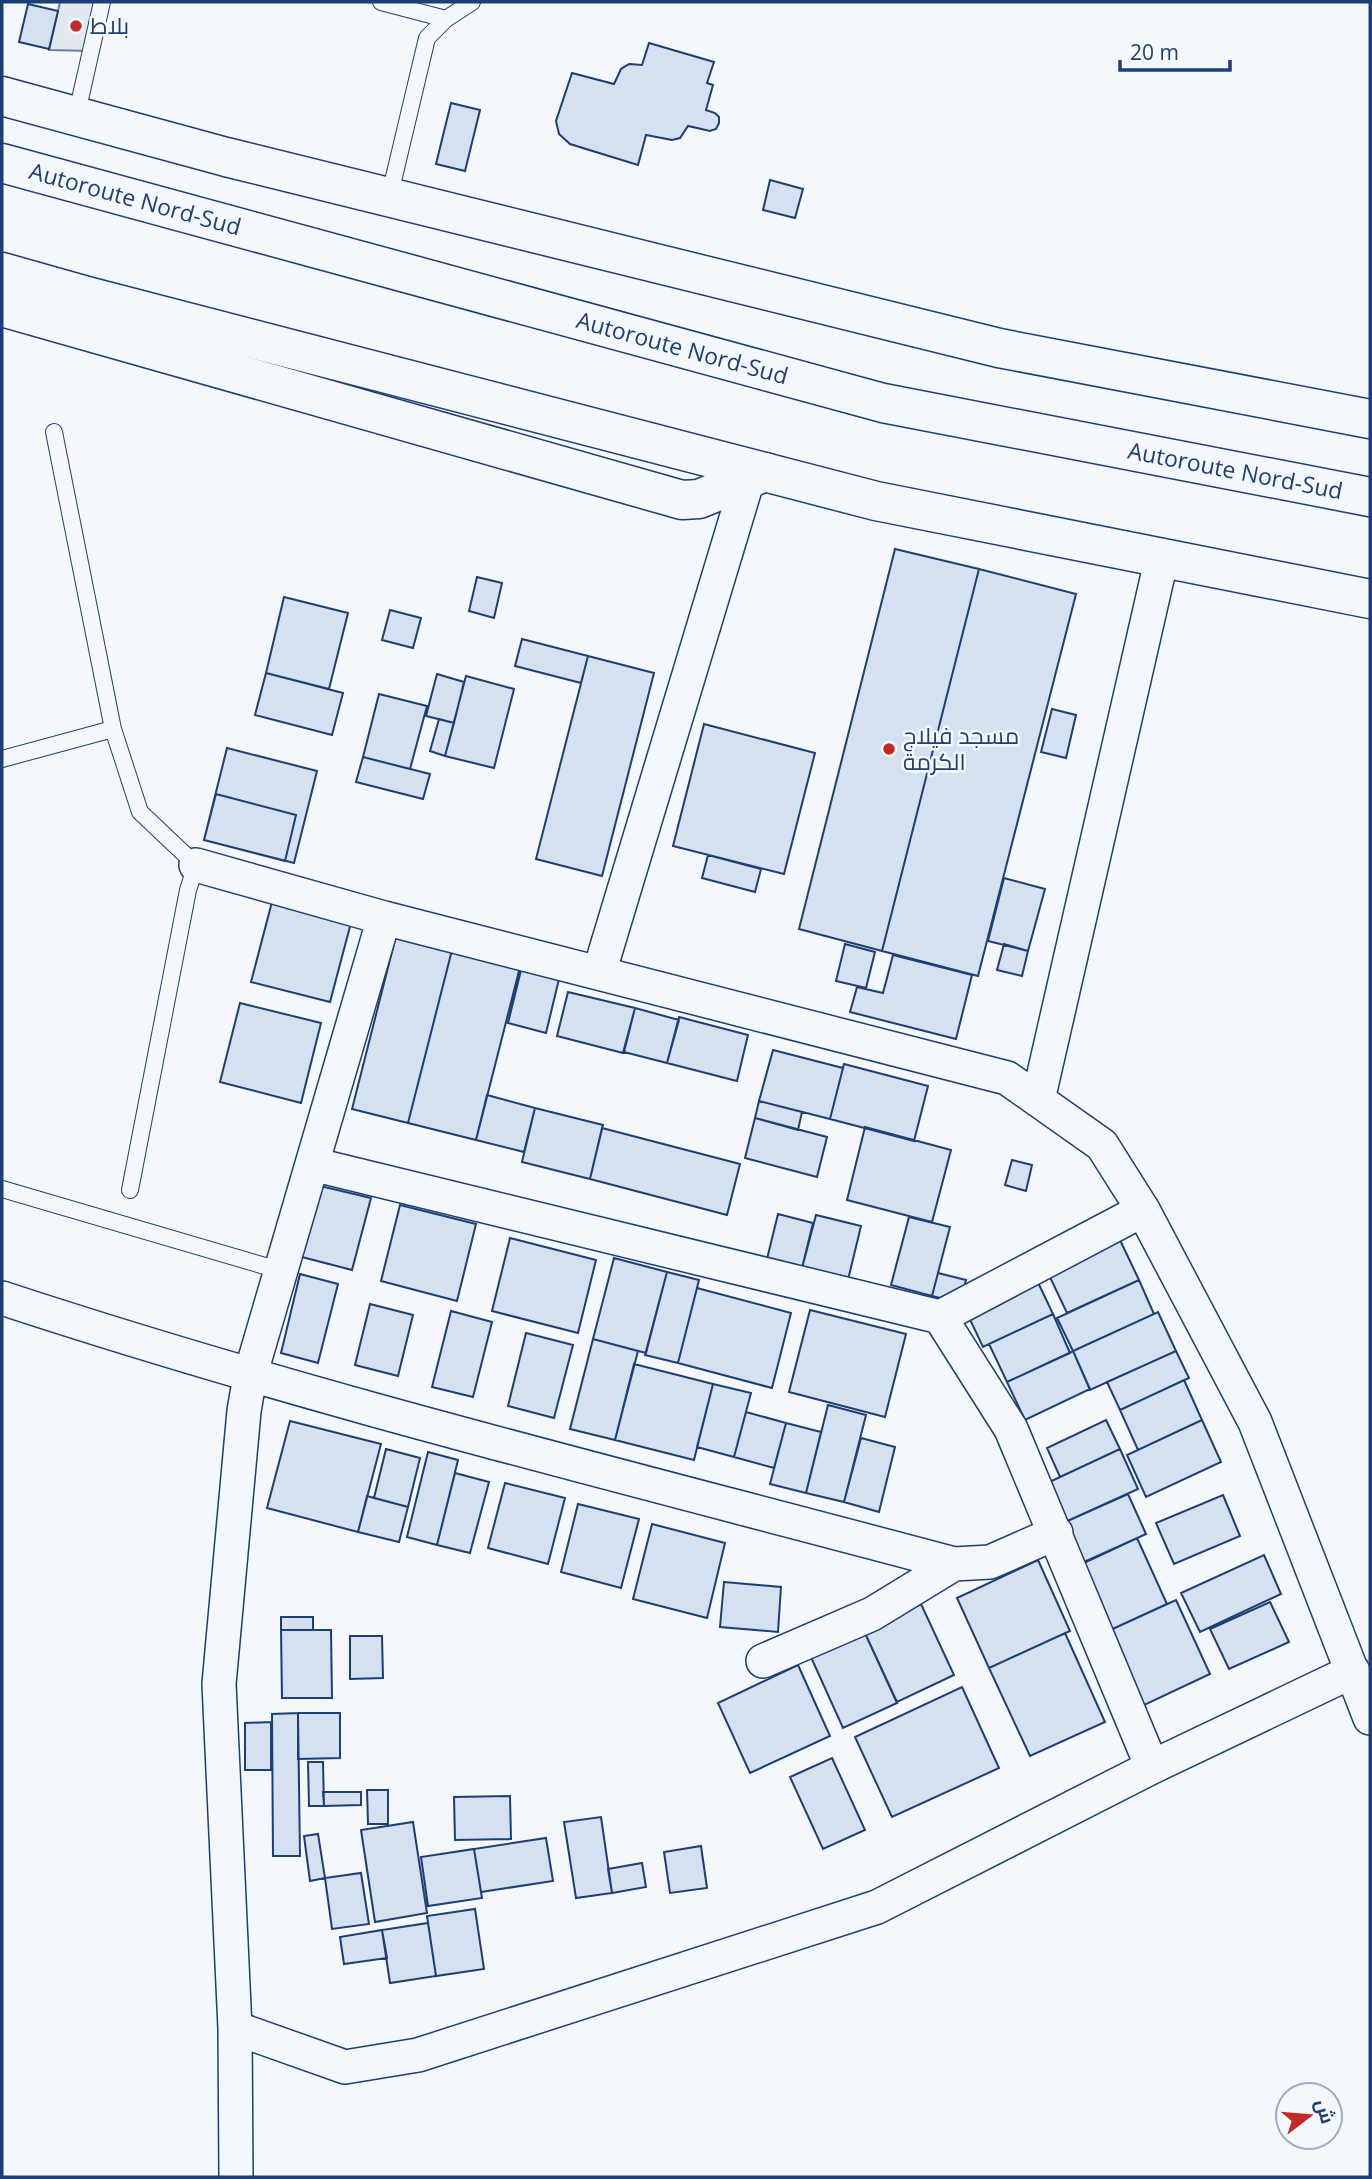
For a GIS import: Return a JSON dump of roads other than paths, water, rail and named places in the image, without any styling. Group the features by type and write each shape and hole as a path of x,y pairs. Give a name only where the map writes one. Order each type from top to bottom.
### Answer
{"main road":[{"path":"2,96 389,198 999,348 1370,419"},
{"name":"Autoroute Nord-Sud","path":"2,163 883,403 1370,497"},
{"path":"2,272 757,475 1370,599"},
{"path":"2,307 682,500 699,499 757,475"}],"street":[{"path":"599,973 757,475"},
{"path":"1038,1100 1162,557"},
{"path":"196,865 384,918 1007,1079 1102,1145 1143,1210 1255,1422 1370,1718"},
{"path":"236,2177 235,2028 219,1684 244,1411 250,1376 384,918"},
{"path":"312,1164 940,1317 1143,1210"},
{"path":"2,1298 119,1337 250,1376 954,1564 990,1562 1056,1533"},
{"path":"940,1317 1011,1429 1152,1767"},
{"path":"763,1661 872,1615 954,1564"},
{"path":"235,2028 345,2067 418,2055 877,1906 1152,1767 1353,1671"}],"lane":[{"path":"76,117 102,2"},
{"path":"381,2 446,19"},
{"path":"389,198 426,38 446,19 472,2"},
{"path":"54,432 113,729 140,812 196,865 188,890 130,1190"},
{"path":"2,759 113,729"},
{"path":"2,1189 282,1270"}],"place":[{"name":"بلاط","path":"76,26"},
{"name":"مسجد فيلاج الكرمة","path":"889,749"}]}
